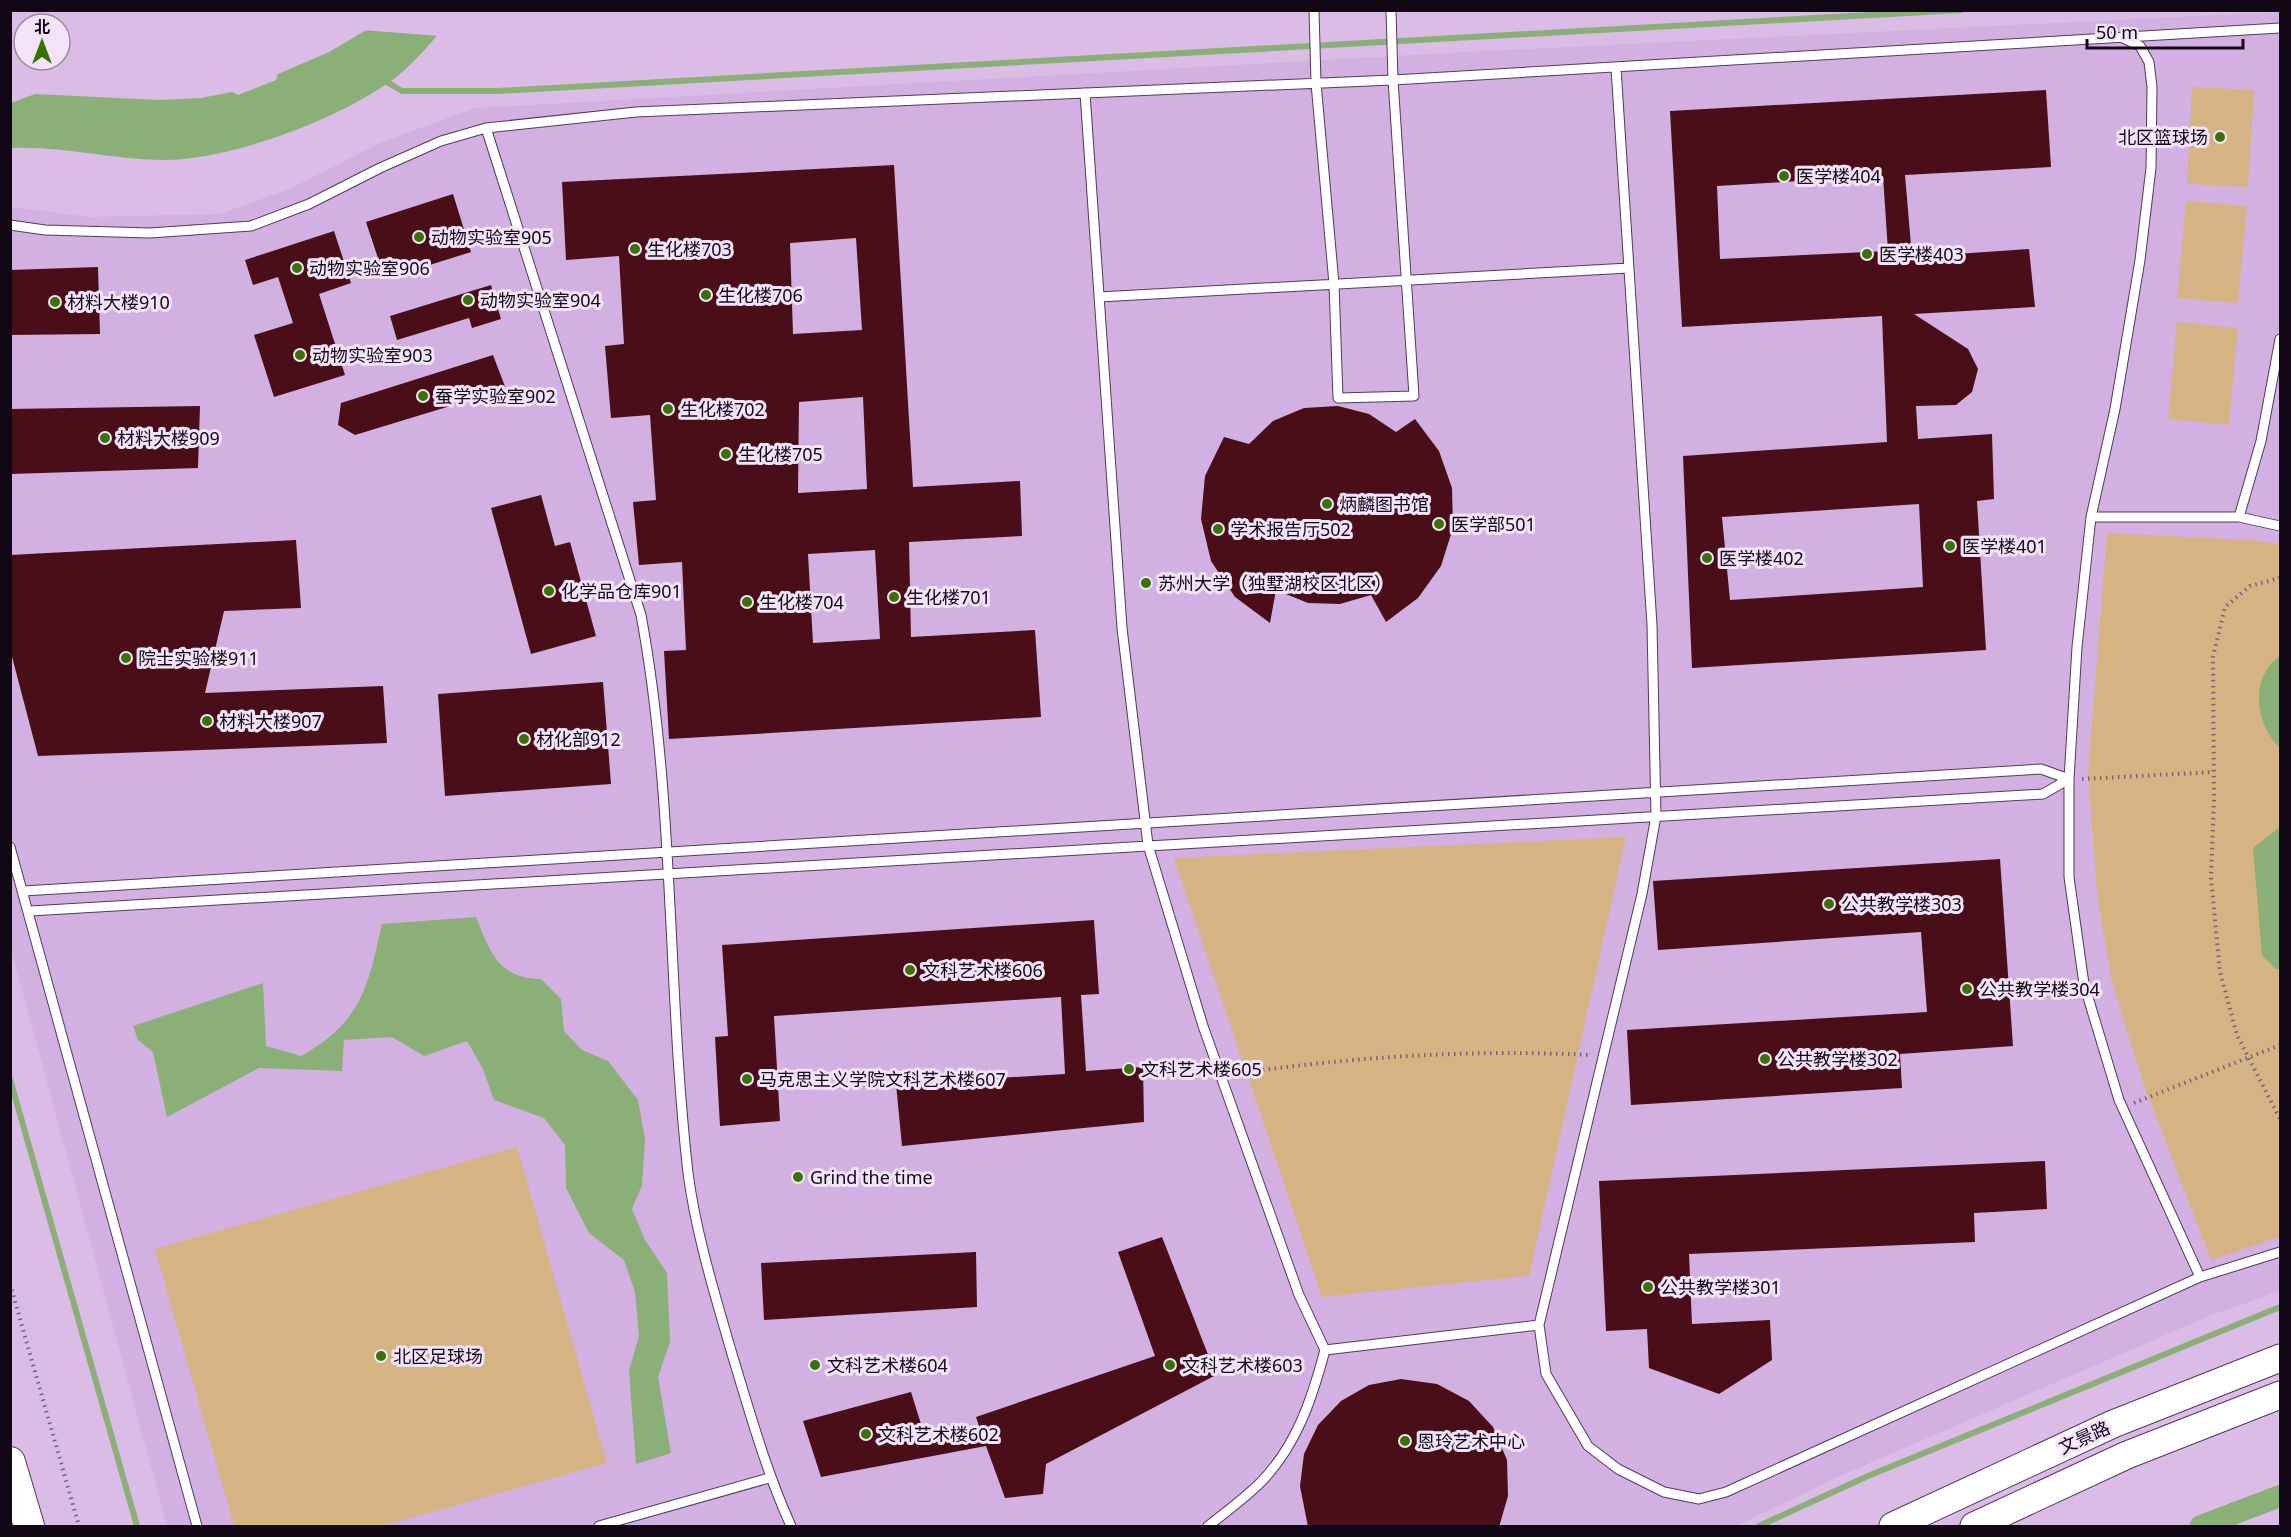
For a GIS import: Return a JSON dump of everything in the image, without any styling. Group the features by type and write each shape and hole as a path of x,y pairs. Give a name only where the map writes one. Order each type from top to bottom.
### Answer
{"main road":[{"name":"文景路","path":"1893,1527 2114,1424 2280,1358"},
{"name":"文景路","path":"1974,1527 2127,1455 2280,1395"},
{"path":"10,1462 29,1527"}],"lane":[{"path":"1314,10 1316,83 1334,284 1338,398 1414,396 1393,80 1391,10"},
{"path":"10,225 45,230 150,233 252,226 309,204 380,168 441,141 486,128 636,112 1393,80 2280,28"},
{"path":"2121,37 2140,46 2150,62 2151,168 2140,260 2115,409 2091,517 2077,647 2069,779 2069,877 2084,984 2122,1107 2200,1277"},
{"path":"1616,68 1652,625 1656,816 1642,894 1539,1325 1546,1374 1588,1446 1618,1469 1664,1492 1699,1500 1748,1483 2200,1277 2280,1251"},
{"path":"1085,93 1122,628 1148,845 1203,1026 1299,1295 1325,1350 1313,1396 1293,1441 1259,1484 1208,1527"},
{"path":"486,128 641,615 654,686 688,1175 710,1280 769,1478 791,1527"},
{"path":"1099,297 1629,268"},
{"path":"2239,517 2260,441 2280,339"},
{"path":"2091,517 2239,517 2280,526"},
{"path":"23,891 2041,770 2069,779"},
{"path":"30,911 668,872 2043,794 2069,779"},
{"path":"10,847 30,911 197,1527"},
{"path":"1325,1350 1539,1325"},
{"path":"599,1527 769,1478"}],"path":[{"path":"2280,578 2250,586 2225,607 2213,657 2214,772 2211,878 2220,972 2237,1035 2280,1119"},
{"path":"2069,779 2214,772"},
{"path":"2122,1107 2280,1045"},
{"path":"1221,1076 1305,1064 1411,1056 1523,1052 1603,1055"},
{"path":"10,1284 79,1527"}],"shaded area":[{"name":"苏州大学（独墅湖校区北区）","path":"2280,12 2280,1291 2209,1316 1842,1475 1737,1526 167,1526 11,949 10,207 89,217 220,214 287,190 382,142 476,108 1466,52"},
{"path":"370,28 443,29 410,65 388,83 339,111 279,136 217,154 187,159 161,160 48,149 11,148 11,103 35,94 159,100 201,98 232,92 238,95 276,80 278,74 329,52"},
{"name":"北区篮球场","path":"2192,87 2254,90 2248,187 2187,184"},
{"path":"2186,201 2247,206 2238,303 2177,298"},
{"path":"2177,322 2238,328 2229,425 2168,419"},
{"path":"2107,533 2250,540 2280,544 2280,1237 2211,1260 2141,1077 2111,978 2097,893 2088,774"},
{"path":"2280,656 2280,748 2265,727 2259,701 2263,676"},
{"path":"2280,827 2280,969 2276,969 2262,955 2253,848"},
{"path":"1626,837 1529,1276 1322,1297 1174,858"},
{"path":"476,917 498,961 515,974 541,979 561,999 564,1031 582,1050 608,1061 638,1100 645,1139 642,1185 632,1209 645,1240 667,1273 670,1342 658,1377 671,1453 636,1464 629,1371 639,1336 635,1292 624,1260 589,1233 566,1188 565,1145 544,1118 494,1100 483,1069 467,1041 424,1056 392,1037 344,1040 342,1071 259,1068 167,1117 153,1052 138,1040 133,1026 263,983 266,1046 301,1056 337,1030 359,1001 372,967 382,924"},
{"name":"北区足球场","path":"517,1147 607,1463 382,1526 234,1526 155,1249"}],"pier":[{"path":"386,10 459,10 440,36 361,30"}],"building":[{"path":"2046,90 2051,167 1905,175 1912,257 2029,249 2035,307 1914,314 1968,349 1978,369 1972,392 1956,405 1916,406 1918,439 1992,434 1994,499 1977,501 1986,650 1692,668 1683,456 1887,442 1882,316 1682,327 1670,111","holes":["1883,176 1888,251 1720,259 1717,186","1919,504 1923,587 1730,600 1722,517"]},
{"path":"894,165 913,487 1020,481 1022,536 909,542 911,637 1035,630 1041,717 669,739 664,651 686,650 682,562 639,565 633,502 656,500 650,415 611,418 605,346 624,344 619,256 566,260 562,182","holes":["856,238 862,330 793,334 790,243","863,397 867,489 798,493 799,402","875,550 880,639 813,643 808,554"]},
{"name":"动物实验室905","path":"453,194 471,252 385,279 366,222"},
{"path":"334,231 351,283 319,294 345,375 274,397 254,335 293,323 278,277 253,285 245,260"},
{"name":"材料大楼910","path":"98,267 100,334 10,335 10,270"},
{"name":"动物实验室904","path":"491,285 501,319 472,328 469,318 397,340 390,316"},
{"name":"蚕学实验室902","path":"493,355 506,389 355,435 338,425 341,403"},
{"name":"材料大楼909","path":"200,406 198,468 10,474 10,409"},
{"name":"炳麟图书馆","path":"1338,406 1369,414 1396,432 1415,419 1439,451 1452,488 1453,528 1441,566 1418,598 1386,622 1371,595 1340,604 1308,603 1276,590 1270,623 1235,597 1211,561 1201,519 1205,476 1224,437 1249,444 1273,421 1304,408"},
{"name":"化学品仓库901","path":"541,495 555,546 570,542 596,636 531,654 491,508"},
{"path":"296,540 301,608 224,611 205,693 383,686 387,743 38,756 10,649 10,555"},
{"name":"材化部912","path":"603,682 611,784 445,796 438,694"},
{"path":"2000,859 2013,1046 1900,1054 1902,1088 1631,1105 1627,1030 1927,1012 1921,932 1658,950 1653,881"},
{"path":"1094,920 1099,994 1081,995 1086,1071 1143,1067 1144,1122 902,1146 896,1084 1065,1074 1061,997 774,1016 780,1121 720,1126 715,1037 728,1036 722,945"},
{"name":"公共教学楼301","path":"2045,1161 2047,1209 1974,1213 1975,1242 1689,1254 1692,1324 1770,1320 1772,1360 1719,1394 1649,1368 1647,1329 1606,1331 1599,1181"},
{"name":"文科艺术楼603","path":"1162,1237 1216,1375 1046,1464 1043,1494 1005,1498 986,1446 821,1477 803,1421 911,1392 926,1440 980,1429 976,1417 1155,1356 1118,1252"},
{"name":"文科艺术楼604","path":"976,1252 977,1307 764,1320 761,1263"},
{"name":"恩玲艺术中心","path":"1401,1379 1437,1384 1469,1401 1493,1427 1507,1460 1508,1496 1499,1527 1308,1527 1300,1486 1304,1454 1318,1425 1341,1401 1369,1385"}],"waterway":[{"path":"382,79 402,91 497,91 1961,10"},
{"path":"10,1079 137,1526"},
{"path":"1759,1526 1868,1476 2280,1307"},
{"path":"2201,1526 2280,1496"}],"place":[{"name":"北区篮球场","path":"2220,137"},
{"name":"医学楼404","path":"1784,176"},
{"name":"动物实验室905","path":"419,237"},
{"name":"生化楼703","path":"635,249"},
{"name":"医学楼403","path":"1867,254"},
{"name":"动物实验室906","path":"297,268"},
{"name":"生化楼706","path":"706,295"},
{"name":"动物实验室904","path":"468,300"},
{"name":"材料大楼910","path":"55,302"},
{"name":"动物实验室903","path":"300,355"},
{"name":"蚕学实验室902","path":"423,396"},
{"name":"生化楼702","path":"668,409"},
{"name":"材料大楼909","path":"105,438"},
{"name":"生化楼705","path":"726,454"},
{"name":"炳麟图书馆","path":"1327,504"},
{"name":"医学部501","path":"1439,524"},
{"name":"学术报告厅502","path":"1218,529"},
{"name":"医学楼401","path":"1950,546"},
{"name":"医学楼402","path":"1707,558"},
{"name":"苏州大学（独墅湖校区北区）","path":"1146,583"},
{"name":"化学品仓库901","path":"549,591"},
{"name":"生化楼701","path":"894,597"},
{"name":"生化楼704","path":"747,602"},
{"name":"院士实验楼911","path":"126,658"},
{"name":"材料大楼907","path":"207,721"},
{"name":"材化部912","path":"524,739"},
{"name":"公共教学楼303","path":"1829,904"},
{"name":"文科艺术楼606","path":"910,970"},
{"name":"公共教学楼304","path":"1967,989"},
{"name":"公共教学楼302","path":"1765,1059"},
{"name":"文科艺术楼605","path":"1129,1069"},
{"name":"马克思主义学院文科艺术楼607","path":"747,1079"},
{"name":"Grind the time","path":"798,1177"},
{"name":"公共教学楼301","path":"1648,1287"},
{"name":"北区足球场","path":"381,1356"},
{"name":"文科艺术楼604","path":"815,1365"},
{"name":"文科艺术楼603","path":"1170,1365"},
{"name":"文科艺术楼602","path":"866,1434"},
{"name":"恩玲艺术中心","path":"1405,1441"}]}
